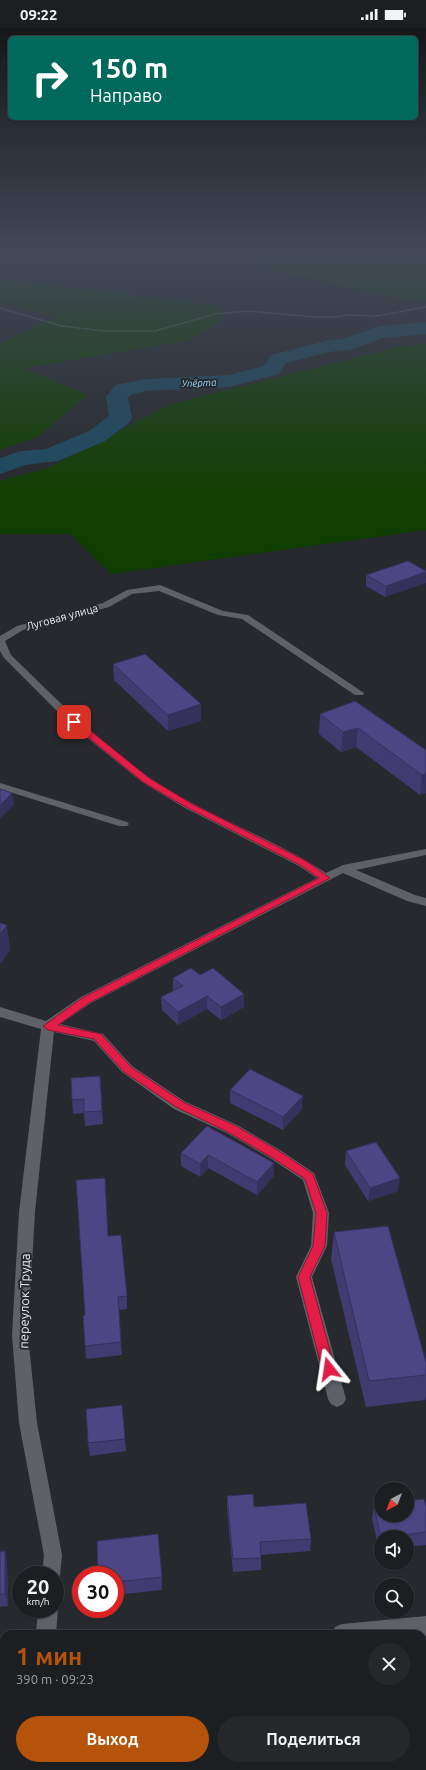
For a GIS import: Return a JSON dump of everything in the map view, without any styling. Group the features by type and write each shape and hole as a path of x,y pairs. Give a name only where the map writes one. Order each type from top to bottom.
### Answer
{"street":[{"name":"Луговая улица","path":"325,878 303,863 189,806 146,780 74,722 7,656 0,640 20,628 106,605 130,592 160,588 221,613 245,617 359,693"},
{"path":"0,786 122,824"},
{"path":"48,1026 86,1000 343,869 426,852"},
{"path":"343,869 410,898 426,902"},
{"path":"0,1012 48,1026 98,1036 127,1070 179,1105 232,1129 275,1154 309,1177 322,1213 319,1246 304,1277 337,1399"},
{"name":"переулок Труда","path":"48,1026 27,1212 20,1335 28,1423 53,1555 52,1566"},
{"path":"46,1630 47,1618"},
{"path":"384,1630 426,1626"}],"green space":[{"path":"24,332 203,332 191,340 24,368 88,395 37,437 0,450 0,344"},
{"path":"426,343 426,530 111,574 70,534 0,534 0,481 50,467 171,404 398,347"}],"building":[{"path":"408,561 426,572 386,586 366,575"},
{"path":"145,654 201,704 168,715 113,664"},
{"path":"355,701 426,750 426,774 422,775 358,728 343,732 320,714"},
{"path":"0,789 12,793 0,805"},
{"path":"0,923 7,925 0,934"},
{"path":"191,968 200,975 213,968 244,994 221,1007 207,996 178,1012 161,997 183,986 173,978"},
{"path":"250,1069 303,1096 283,1117 230,1090"},
{"path":"100,1076 102,1111 84,1112 84,1099 72,1100 71,1078"},
{"path":"207,1126 274,1163 257,1182 208,1155 200,1164 181,1153"},
{"path":"376,1142 400,1178 370,1188 346,1151"},
{"path":"105,1178 108,1236 121,1235 127,1296 118,1297 121,1342 85,1346 83,1316 85,1315 76,1180"},
{"path":"388,1226 426,1362 426,1375 369,1381 334,1232"},
{"path":"122,1405 125,1439 88,1443 86,1409"},
{"path":"253,1494 254,1507 306,1503 311,1539 260,1542 261,1558 233,1559 227,1496"},
{"path":"424,1499 426,1506 426,1532 414,1534 414,1530 379,1530 378,1522 414,1522 414,1500"},
{"path":"158,1534 162,1577 124,1581 124,1566 98,1566 97,1541"},
{"path":"5,1551 5,1594 0,1594 0,1552"}],"waterway":[{"name":"Упёрта","path":"0,467 21,458 50,456 97,436 121,418 117,397 123,390 146,385 229,381 272,370 278,359 329,346 346,345 379,332"}],"route":[{"path":"74,722 146,780 189,806 303,863 325,878 86,1000 48,1026 98,1036 127,1070 179,1105 232,1129 275,1154 309,1177 322,1213 319,1246 304,1277 329,1369"}]}
